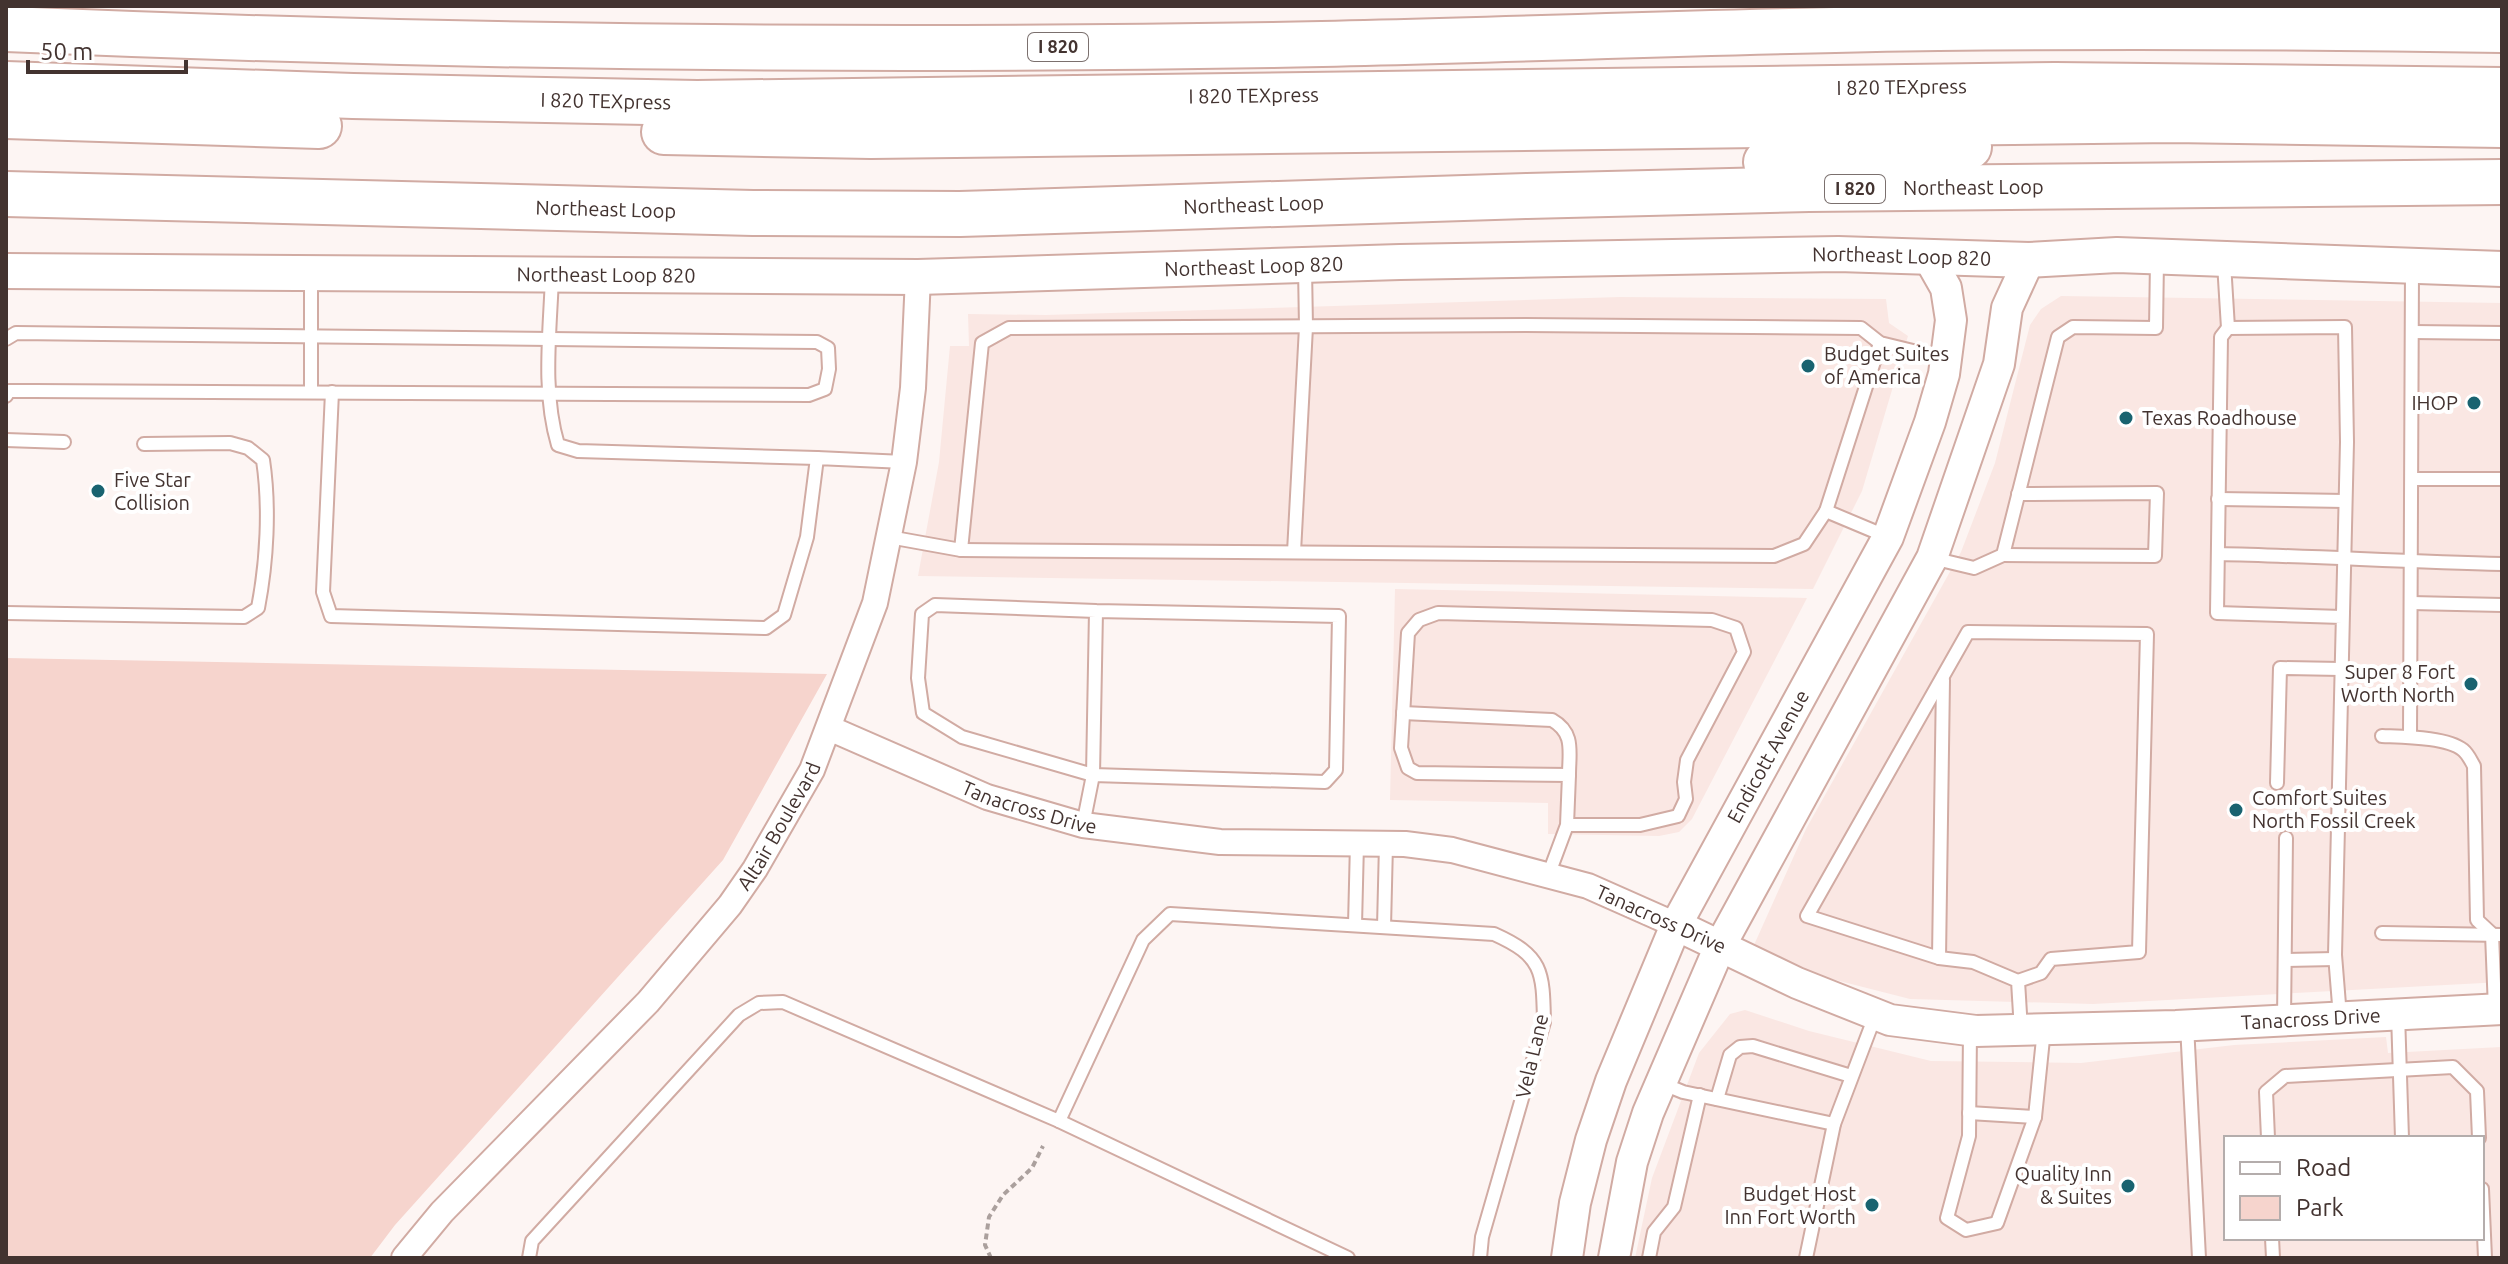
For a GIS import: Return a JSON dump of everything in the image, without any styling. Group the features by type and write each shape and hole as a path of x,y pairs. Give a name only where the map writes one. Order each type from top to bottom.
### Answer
{"highway":[{"path":"1851,6 1941,28"},
{"path":"6,9 16,10 50,31"},
{"name":"I 820","path":"6,29 387,41 904,48 1435,42 1941,28 2271,26 2502,30"},
{"name":"I 820 TEXpress","path":"6,84 353,96 697,103 2055,85 2502,90"},
{"name":"I 820 TEXpress","path":"6,116 362,127 871,136 2172,120 2502,125"},
{"path":"1527,196 1629,172 2082,141 2172,120"},
{"name":"Northeast Loop","path":"6,194 753,213 960,214 1809,189 2502,182"}],"main road":[{"name":"Northeast Loop 820","path":"6,271 918,277 1838,254 2029,260 2117,255 2502,269"}],"street":[{"name":"Endicott Avenue","path":"1567,1258 1575,1203 1591,1140 1611,1081 1676,925 1888,537 1930,422 1944,374 1951,320 1946,288 1929,258"},
{"path":"1614,1258 1632,1162 1661,1083 1720,946 1932,558 1999,364 2007,308 2029,260"},
{"name":"Altair Boulevard","path":"404,1258 442,1212 648,1002 730,905 755,869 812,770 875,603 904,462 913,388 918,277"},
{"path":"1888,537 1932,558"},
{"name":"Tanacross Drive","path":"829,728 987,797 1083,825 1220,842 1357,843 1452,850 1588,886 1797,983 1890,1020 1970,1030 2032,1030 2499,1009"}],"lane":[{"path":"2003,555 2058,337 2073,327 2156,328 2157,256"},
{"path":"2224,259 2228,328 2221,337 2217,613 2342,617"},
{"path":"1294,552 1306,327 1305,265"},
{"path":"2410,737 2412,265"},
{"path":"311,274 311,392"},
{"path":"553,275 550,393 551,422 558,445 578,451 904,462"},
{"path":"2228,328 2345,327 2345,501 2335,959 2340,1017"},
{"path":"961,550 982,343 1009,328 1861,328 1880,343 1946,359"},
{"path":"2413,332 2502,333"},
{"path":"6,339 16,333 817,342 828,348 829,369 825,389 809,395 7,390"},
{"path":"889,537 961,550 1774,556 1804,544 1826,511 1880,343"},
{"path":"332,392 323,592 331,616 766,628 784,615 807,537 817,458"},
{"path":"6,440 64,442"},
{"path":"6,613 244,617 258,608 264,581 267,482 263,460 248,448 230,443 144,444"},
{"path":"2412,479 2502,479"},
{"path":"1932,558 1974,568 2003,555 2155,556 2157,493 2018,494"},
{"path":"2218,499 2345,501"},
{"path":"1826,511 1888,537"},
{"path":"2218,554 2344,556 2412,562 2502,564"},
{"path":"2411,603 2502,605"},
{"path":"935,605 1096,611 1339,616 1336,770 1325,782 1093,775 962,737 923,713 918,678 922,614 935,605"},
{"path":"1083,825 1093,775 1096,611"},
{"path":"1567,825 1640,825 1678,816 1686,799 1684,782 1687,760 1744,652 1736,628 1712,620 1438,613 1419,620 1408,633 1401,748 1408,768 1417,773 1569,775"},
{"path":"1968,632 2147,634 2139,952 2051,959 2041,973 2018,981 1973,962 1939,958 1807,916 1968,632"},
{"path":"2277,783 2280,668 2341,669"},
{"path":"1939,958 1943,676"},
{"path":"1403,713 1552,720 1564,726 1570,742 1567,825 1548,876"},
{"path":"2382,736 2410,737 2454,745 2465,751 2474,766 2477,920 2497,934"},
{"path":"2284,1020 2286,838"},
{"path":"1355,925 1357,843"},
{"path":"1384,927 1386,844"},
{"name":"Vela Lane","path":"1059,1121 1143,940 1170,914 1494,934 1522,947 1537,963 1544,986 1544,1022 1482,1237 1480,1258"},
{"path":"2382,933 2497,934"},
{"path":"2497,934 2499,1009"},
{"path":"2285,960 2335,959"},
{"path":"1970,1030 1969,1136 1947,1218 1966,1230 1997,1223 2035,1117 2032,1030 2018,981"},
{"path":"529,1258 532,1241 739,1015 759,1003 783,1002 1059,1121 1348,1258"},
{"path":"1806,1258 1834,1124 1875,1014"},
{"path":"2398,1014 2402,1136"},
{"path":"2187,1025 2199,1258"},
{"path":"1717,1099 1730,1055 1740,1047 1753,1046 1851,1076"},
{"path":"2268,1136 2266,1092 2285,1076 2453,1067 2477,1091 2479,1136"},
{"path":"1661,1083 1700,1095 1834,1124"},
{"path":"1649,1258 1654,1232 1674,1207 1700,1095"},
{"path":"1969,1113 2035,1117"}],"path":[{"path":"991,1258 985,1245 989,1217 1003,1195 1032,1168 1043,1146"}],"shaded area":[{"path":"2061,296 2502,303 2502,982 2093,1004 1910,999 1812,974 1754,945 1806,829 1961,552 1995,463 2030,325 2041,309"},
{"path":"1620,297 1886,299 1889,323 1908,336 1862,491 1813,589 918,576 939,462 950,346 969,346 968,314 1046,315"},
{"path":"1395,589 1807,598 1692,819 1679,832 1659,836 1548,834 1548,803 1390,800"},
{"path":"1745,1010 1809,1031 1931,1061 2081,1063 2234,1045 2386,1037 2388,1053 2501,1047 2502,1258 1635,1258 1652,1178 1699,1053 1730,1014"}],"green space":[{"path":"6,658 827,674 723,860 395,1225 370,1258 6,1258"}],"place":[{"name":"Budget Suites of America","path":"1808,366"},
{"name":"IHOP","path":"2474,403"},
{"name":"Texas Roadhouse","path":"2126,418"},
{"name":"Five Star Collision","path":"98,491"},
{"name":"Super 8 Fort Worth North","path":"2471,684"},
{"name":"Comfort Suites North Fossil Creek","path":"2236,810"},
{"name":"Quality Inn & Suites","path":"2128,1186"},
{"name":"Budget Host Inn Fort Worth","path":"1872,1205"}]}
